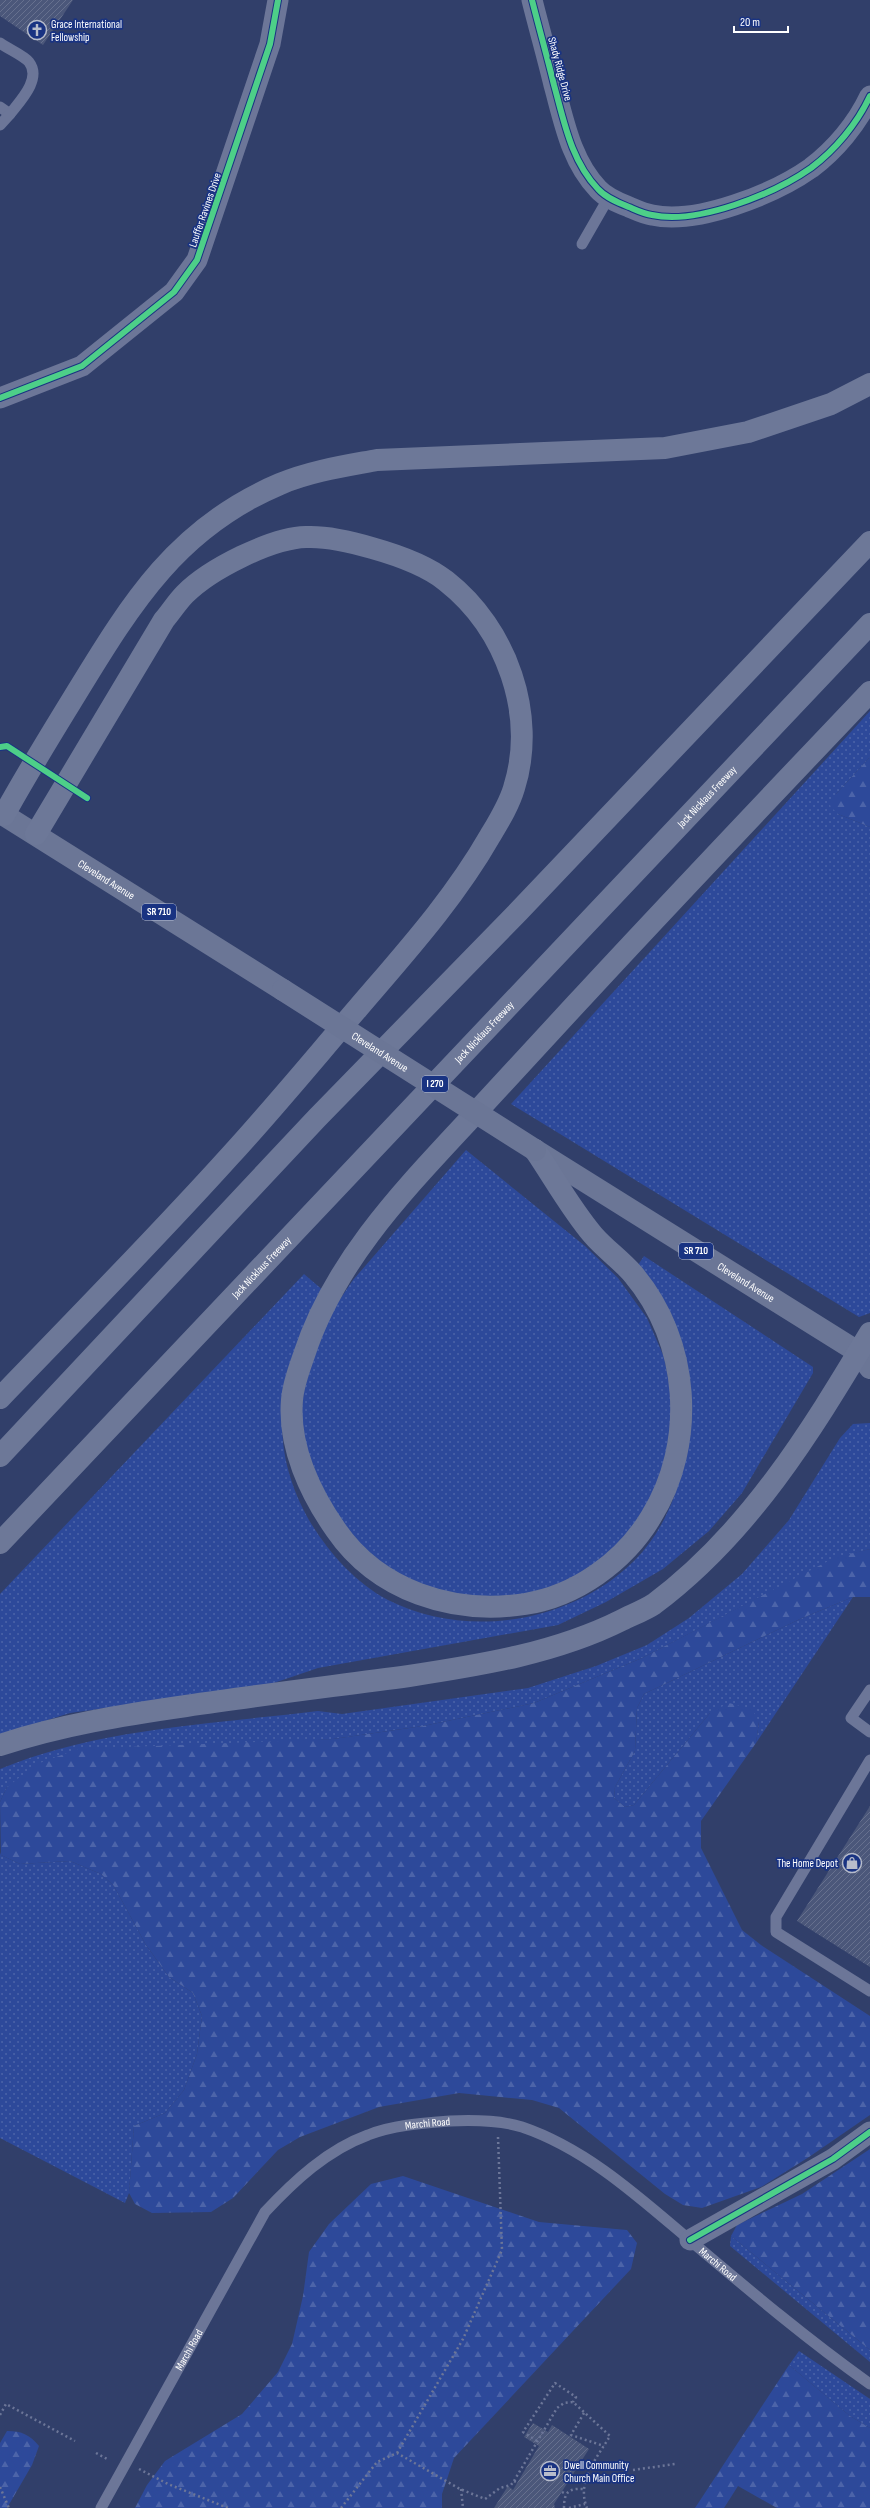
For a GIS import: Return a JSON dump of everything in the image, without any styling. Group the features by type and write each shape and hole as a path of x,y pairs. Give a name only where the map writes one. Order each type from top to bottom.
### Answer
{"highway":[{"path":"4,815 117,626 152,579 186,542 253,497 281,484 324,471 377,460 665,448 748,432 831,404 870,384"},
{"path":"0,1398 230,1157 419,938 471,869 501,817 513,790 523,754 522,715 511,674 495,638 469,604 445,580 404,559 355,543 305,537 263,547 213,571 185,594 164,620 36,834"},
{"path":"0,1456 312,1124 518,912 870,542"},
{"name":"Jack Nicklaus Freeway","path":"0,1543 870,624"},
{"path":"535,1150 592,1234 634,1275 661,1319 673,1351 681,1389 681,1427 677,1463 663,1499 644,1529 620,1556 590,1580 548,1600 501,1608 455,1606 410,1591 375,1570 344,1542 322,1510 303,1472 295,1441 292,1401 311,1331 343,1271 404,1190 655,919 870,692"},
{"path":"0,1745 31,1735 105,1718 461,1668 533,1653 594,1634 652,1605 704,1562 741,1523 776,1480 820,1415 866,1358 870,1333"}],"main road":[{"name":"Cleveland Avenue","path":"4,815 866,1358"}],"street":[{"name":"Lauffer Ravines Drive","path":"0,398 82,366 174,292 198,260 270,44 278,0"},
{"name":"Shady Ridge Drive","path":"532,0 569,142 584,172 599,190 618,203 652,216 688,216 720,210 766,193 811,168 833,148 854,125 870,96"},
{"path":"690,2240 833,2159 870,2132"}],"lane":[{"path":"0,43 29,62 33,72 32,84 10,114 0,124"},
{"path":"0,107 10,114"},
{"path":"582,244 609,197"},
{"path":"870,1690 852,1718 870,1732"},
{"path":"870,1760 779,1911 776,1917 776,1932 870,1991"},
{"name":"Marchi Road","path":"101,2508 265,2212 290,2185 327,2156 369,2134 424,2123 472,2120 521,2127 568,2147 605,2172 667,2220 798,2331 870,2384"}],"path":[{"path":"341,2508 377,2462 397,2452 462,2339 502,2250 498,2124"},
{"path":"537,2442 524,2432 555,2383 576,2397 573,2402"},
{"path":"397,2452 460,2489 485,2499 500,2488 511,2485 557,2408 568,2402 573,2402 610,2436 585,2477 583,2489 587,2508"},
{"path":"0,2415 6,2404 75,2441"},
{"path":"584,2413 571,2435 604,2446"},
{"path":"96,2453 109,2460"},
{"path":"633,2470 675,2464"},
{"path":"136,2468 168,2484 228,2508"},
{"path":"514,2481 518,2483"},
{"path":"0,2487 9,2508"},
{"path":"564,2508 566,2494 572,2488 583,2489"},
{"path":"460,2489 463,2508"},
{"path":"562,2492 566,2494"},
{"path":"569,2508 585,2504"}],"green space":[{"path":"870,711 870,757 836,794 838,814 870,827 870,1313 859,1317 511,1104"},
{"path":"870,757 870,827 838,814 830,806 836,794"},
{"path":"466,1150 585,1246 618,1278 647,1318 664,1357 670,1387 672,1428 664,1477 635,1530 567,1587 482,1604 384,1576 322,1505 300,1421 304,1390 318,1342 334,1308 353,1280"},
{"path":"644,1256 813,1367 813,1373 742,1493 709,1531 663,1569 606,1602 558,1625 318,1668 265,1686 70,1713 0,1735 0,1594 304,1274 325,1292 285,1404 282,1427 283,1442 288,1471 298,1499 319,1536 345,1567 365,1585 388,1600 419,1612 451,1620 484,1622 517,1619 549,1611 580,1599 609,1582 644,1551 660,1528 672,1502 681,1476 690,1424 691,1401 689,1392 677,1366 638,1265"},
{"path":"870,1423 870,1549 836,1558 642,1658 534,1703 423,1726 333,1739 269,1743 7,1787 0,1802 0,1769 37,1755 76,1744 116,1736 197,1724 318,1711 342,1714 528,1688 596,1666 647,1645 689,1618 742,1574 789,1520 840,1438 853,1424"},
{"path":"870,1549 870,1597 853,1597 800,1619 644,1694 637,1708 635,1751 615,1787 614,1798 625,1807 634,1805 710,1713 729,1703 752,1709 759,1722 756,1743 701,1821 701,1848 742,1930 761,1945 870,2016 870,2115 809,2157 761,2187 702,2208 683,2205 665,2194 559,2108 532,2100 459,2093 379,2107 300,2137 278,2150 233,2198 211,2212 152,2213 135,2204 129,2193 134,2126 165,2113 184,2090 197,2054 202,2016 193,1993 169,1977 146,1945 114,1886 101,1874 70,1861 20,1864 1,1855 0,1802 7,1787 37,1764 78,1749 333,1739 423,1726 534,1703 642,1658 836,1557"},
{"path":"853,1597 756,1743 759,1722 710,1713 634,1805 625,1807 614,1798 615,1787 635,1751 637,1708 644,1694 800,1619"},
{"path":"0,1852 1,1855 20,1864 70,1861 101,1874 114,1886 146,1945 169,1977 193,1993 202,2016 197,2054 184,2090 165,2113 134,2126 129,2193 125,2203 0,2138"},
{"path":"870,2149 870,2350 731,2236 737,2225 802,2194"},
{"path":"403,2176 539,2222 627,2230 637,2243 631,2269 454,2458 442,2494 442,2508 135,2508 147,2485 165,2461 242,2414 278,2372 292,2344 303,2296 309,2252 329,2224 371,2184"},
{"path":"731,2236 870,2350 870,2362 730,2246"},
{"path":"799,2351 870,2399 870,2428 850,2416 789,2365"},
{"path":"789,2365 850,2416 870,2428 870,2508 777,2508 738,2486 724,2508 695,2508"},
{"path":"7,2431 25,2434 39,2446 32,2465 7,2508 0,2508 0,2443"}],"building":[{"name":"Grace International Fellowship","path":"0,0 73,0 43,45 0,16"},
{"name":"The Home Depot","path":"870,1806 870,1967 797,1921"},
{"name":"Dwell Community Church Main Office","path":"533,2423 548,2432 552,2425 589,2449 554,2504 555,2508 494,2508 508,2486 513,2490 539,2446 524,2437"}],"cycle path":[{"path":"0,398 82,366 174,292 197,260 270,44 278,0"},
{"path":"532,0 565,126 581,166 598,189 609,198 646,214 670,217 691,216 734,205 777,188 811,168 829,153 845,136 859,117 870,96"},
{"path":"0,747 7,746 87,798"},
{"path":"690,2240 833,2159 870,2132"}],"place":[{"name":"Grace International Fellowship","path":"37,30"},
{"name":"The Home Depot","path":"852,1863"},
{"name":"Dwell Community Church Main Office","path":"550,2471"}]}
